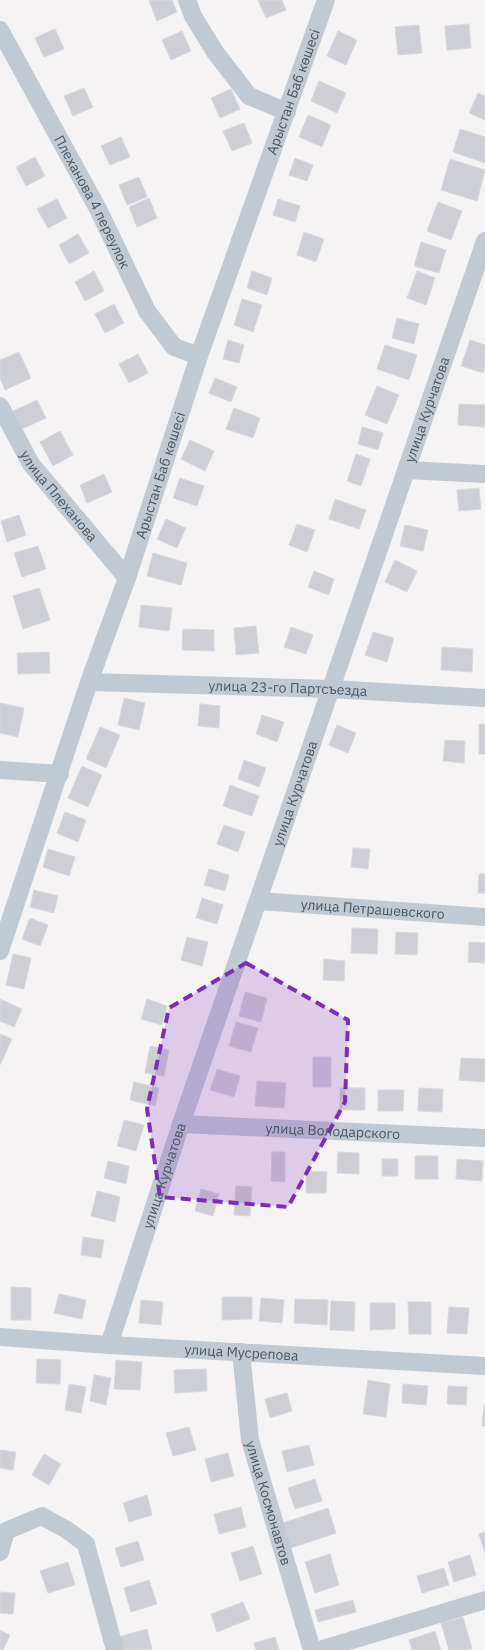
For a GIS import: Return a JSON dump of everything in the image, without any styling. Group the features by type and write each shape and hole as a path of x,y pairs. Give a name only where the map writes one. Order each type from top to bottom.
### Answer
{"street":[{"path":"187,0 193,16 215,52 248,96 287,112"},
{"name":"Арыстан Баб көшесі","path":"0,951 89,682 127,578 199,356 326,0"},
{"name":"Плеханова 4 переулок","path":"0,30 98,209 147,311 174,347 199,356"},
{"name":"улица Курчатова","path":"109,1345 181,1124 484,248"},
{"name":"улица Плеханова","path":"0,406 31,464 127,578"},
{"path":"406,470 485,474"},
{"name":"улица 23-го Партсъезда","path":"89,682 331,689 485,698"},
{"path":"0,770 60,774"},
{"name":"улица Петрашевского","path":"259,901 485,917"},
{"name":"улица Володарского","path":"181,1124 485,1138"},
{"name":"улица Мусрепова","path":"0,1337 485,1366"},
{"name":"улица Космонавтов","path":"241,1352 250,1440 312,1650"},
{"path":"0,1552 6,1531 42,1516 67,1530 86,1544 115,1650"},
{"path":"319,1650 485,1600"}],"highlighted area":[{"path":"246,963 348,1020 345,1102 288,1207 160,1197 147,1109 169,1008"}],"building":[{"path":"172,0 177,12 157,21 149,1"},
{"path":"258,0 282,0 286,10 266,18"},
{"path":"469,24 471,48 447,50 445,26"},
{"path":"419,25 422,53 398,55 395,27"},
{"path":"55,29 64,49 44,57 35,38"},
{"path":"182,31 191,51 171,60 162,40"},
{"path":"338,31 357,40 346,65 327,56"},
{"path":"319,81 346,93 337,113 311,101"},
{"path":"84,88 93,107 73,116 64,96"},
{"path":"231,89 240,109 220,118 211,98"},
{"path":"478,93 485,96 485,120 469,113"},
{"path":"308,115 331,125 322,147 299,137"},
{"path":"244,123 252,143 232,151 223,131"},
{"path":"460,129 485,137 485,163 453,152"},
{"path":"121,137 130,157 110,165 101,146"},
{"path":"35,157 45,176 26,186 16,167"},
{"path":"295,158 313,165 307,181 289,175"},
{"path":"450,159 485,170 477,201 441,190"},
{"path":"139,177 147,197 127,205 119,185"},
{"path":"149,198 157,218 137,227 129,207"},
{"path":"57,199 67,218 48,228 37,209"},
{"path":"278,199 300,206 295,222 273,215"},
{"path":"438,202 462,211 451,240 427,231"},
{"path":"304,232 324,239 316,262 297,255"},
{"path":"78,234 89,253 69,264 59,245"},
{"path":"421,242 446,250 439,273 414,266"},
{"path":"94,271 104,291 85,301 75,282"},
{"path":"252,271 272,278 267,295 247,288"},
{"path":"417,271 435,278 426,305 407,298"},
{"path":"242,299 262,305 253,332 234,325"},
{"path":"114,304 124,323 105,333 95,314"},
{"path":"397,318 419,324 414,344 392,338"},
{"path":"228,340 244,345 239,363 223,359"},
{"path":"470,340 485,345 483,373 461,366"},
{"path":"385,345 417,355 409,380 377,369"},
{"path":"19,352 31,378 5,390 0,378 0,360"},
{"path":"138,354 148,373 129,383 119,364"},
{"path":"215,378 237,387 231,402 209,393"},
{"path":"377,386 399,395 387,424 365,415"},
{"path":"37,400 46,418 22,429 13,411"},
{"path":"459,404 485,405 485,427 458,425"},
{"path":"234,408 260,418 253,438 226,429"},
{"path":"362,427 383,433 378,450 358,444"},
{"path":"60,431 73,455 53,466 40,442"},
{"path":"190,440 214,451 205,471 181,459"},
{"path":"356,454 370,459 361,486 347,481"},
{"path":"104,474 112,492 87,503 80,485"},
{"path":"180,478 204,486 197,506 173,498"},
{"path":"479,488 481,509 459,511 457,490"},
{"path":"335,499 366,510 359,529 329,519"},
{"path":"19,515 26,535 7,542 1,521"},
{"path":"166,519 186,528 177,548 157,539"},
{"path":"297,524 315,530 307,552 289,545"},
{"path":"405,525 428,530 423,551 400,546"},
{"path":"38,546 46,569 22,577 14,553"},
{"path":"153,553 187,563 181,585 147,576"},
{"path":"395,560 417,571 407,592 385,582"},
{"path":"314,571 334,579 329,595 308,587"},
{"path":"39,588 50,620 23,629 13,596"},
{"path":"141,605 172,608 169,631 139,627"},
{"path":"256,626 259,653 236,655 234,628"},
{"path":"291,627 313,635 306,654 284,647"},
{"path":"183,629 214,630 214,651 182,650"},
{"path":"373,632 394,638 387,662 365,655"},
{"path":"442,647 473,649 472,672 441,670"},
{"path":"49,652 50,673 18,674 17,653"},
{"path":"124,698 145,703 139,730 118,725"},
{"path":"0,703 24,708 18,737 0,733"},
{"path":"200,704 220,706 219,728 198,726"},
{"path":"262,715 284,722 277,742 256,734"},
{"path":"479,724 485,724 485,754 479,754"},
{"path":"337,725 356,733 348,753 329,745"},
{"path":"100,727 120,735 106,768 86,759"},
{"path":"445,740 465,741 464,763 443,761"},
{"path":"244,760 266,768 259,787 238,779"},
{"path":"82,766 102,775 88,807 68,798"},
{"path":"230,785 259,796 252,816 223,806"},
{"path":"65,812 86,820 78,842 57,833"},
{"path":"224,825 245,832 238,852 217,844"},
{"path":"353,848 370,849 368,869 351,867"},
{"path":"48,849 75,857 69,876 43,867"},
{"path":"209,869 229,875 225,891 204,885"},
{"path":"479,874 485,874 485,893 478,893"},
{"path":"34,890 58,896 54,913 30,907"},
{"path":"202,898 223,905 217,924 196,918"},
{"path":"30,918 48,925 40,946 22,939"},
{"path":"352,928 378,929 377,954 351,953"},
{"path":"396,932 418,933 417,955 395,954"},
{"path":"187,937 208,942 202,966 181,960"},
{"path":"469,942 485,943 485,963 468,962"},
{"path":"13,954 31,958 24,989 6,985"},
{"path":"324,959 345,961 344,981 323,980"},
{"path":"245,992 267,998 261,1022 239,1016"},
{"path":"0,999 22,1009 14,1027 0,1021"},
{"path":"147,999 167,1006 162,1025 141,1019"},
{"path":"236,1022 258,1028 251,1052 229,1046"},
{"path":"0,1034 12,1039 0,1065"},
{"path":"150,1046 169,1050 164,1076 145,1073"},
{"path":"313,1057 331,1057 331,1087 313,1087"},
{"path":"461,1058 485,1059 485,1082 459,1080"},
{"path":"217,1069 240,1076 234,1097 210,1090"},
{"path":"257,1081 286,1083 284,1108 255,1106"},
{"path":"134,1082 159,1088 155,1106 130,1100"},
{"path":"340,1088 365,1088 365,1110 340,1110"},
{"path":"419,1088 443,1089 442,1112 418,1111"},
{"path":"378,1090 404,1090 403,1111 378,1111"},
{"path":"124,1120 144,1125 136,1151 117,1146"},
{"path":"272,1152 285,1152 285,1182 271,1181"},
{"path":"338,1152 359,1153 359,1174 337,1173"},
{"path":"415,1156 438,1156 438,1179 415,1179"},
{"path":"382,1159 398,1159 398,1176 382,1176"},
{"path":"457,1159 483,1161 482,1181 456,1179"},
{"path":"108,1161 129,1166 126,1184 104,1178"},
{"path":"306,1171 327,1172 326,1193 306,1193"},
{"path":"236,1186 252,1187 250,1216 234,1215"},
{"path":"201,1189 219,1194 213,1216 195,1211"},
{"path":"97,1191 120,1197 115,1222 91,1216"},
{"path":"83,1237 104,1240 101,1258 81,1255"},
{"path":"11,1287 31,1288 31,1320 11,1320"},
{"path":"59,1294 86,1300 82,1319 54,1313"},
{"path":"222,1297 252,1297 252,1319 222,1320"},
{"path":"261,1298 284,1300 282,1323 259,1321"},
{"path":"295,1299 328,1300 327,1325 294,1323"},
{"path":"141,1300 163,1302 161,1325 139,1323"},
{"path":"331,1301 355,1302 354,1331 330,1330"},
{"path":"408,1302 431,1302 431,1334 409,1334"},
{"path":"370,1303 395,1303 395,1329 370,1330"},
{"path":"449,1307 469,1308 467,1334 447,1333"},
{"path":"37,1359 61,1360 60,1384 36,1383"},
{"path":"116,1360 142,1362 140,1390 114,1389"},
{"path":"206,1369 207,1391 175,1393 174,1370"},
{"path":"94,1375 111,1378 106,1405 90,1401"},
{"path":"368,1380 390,1384 386,1417 363,1414"},
{"path":"69,1384 86,1387 81,1413 65,1410"},
{"path":"403,1384 428,1386 426,1405 402,1403"},
{"path":"448,1386 467,1387 466,1405 447,1404"},
{"path":"287,1393 292,1411 270,1418 265,1399"},
{"path":"484,1405 485,1426 482,1426"},
{"path":"189,1427 196,1450 173,1456 166,1433"},
{"path":"309,1445 314,1465 287,1472 282,1451"},
{"path":"0,1450 16,1452 13,1470 0,1468"},
{"path":"228,1453 234,1476 211,1482 205,1459"},
{"path":"44,1454 61,1464 49,1485 32,1475"},
{"path":"315,1479 322,1501 295,1509 288,1488"},
{"path":"147,1495 152,1515 129,1522 123,1503"},
{"path":"241,1507 246,1527 219,1534 214,1514"},
{"path":"328,1508 336,1533 291,1548 283,1523"},
{"path":"485,1532 485,1554 479,1534"},
{"path":"138,1541 144,1560 121,1567 115,1548"},
{"path":"253,1546 262,1574 240,1581 231,1553"},
{"path":"330,1554 339,1585 315,1593 305,1562"},
{"path":"470,1555 476,1575 454,1582 448,1562"},
{"path":"68,1562 75,1585 48,1593 40,1571"},
{"path":"444,1568 449,1585 422,1593 417,1576"},
{"path":"149,1580 157,1604 131,1612 124,1588"},
{"path":"0,1592 15,1593 13,1614 0,1613"},
{"path":"353,1600 356,1612 318,1622 315,1610"},
{"path":"243,1602 250,1619 217,1632 211,1614"},
{"path":"463,1617 472,1649 449,1650 441,1623"},
{"path":"147,1629 152,1649 122,1650 118,1637"},
{"path":"0,1630 10,1635 3,1650 0,1650"},
{"path":"435,1631 441,1650 412,1650 409,1640"},
{"path":"275,1637 279,1650 256,1650 254,1643"}]}
